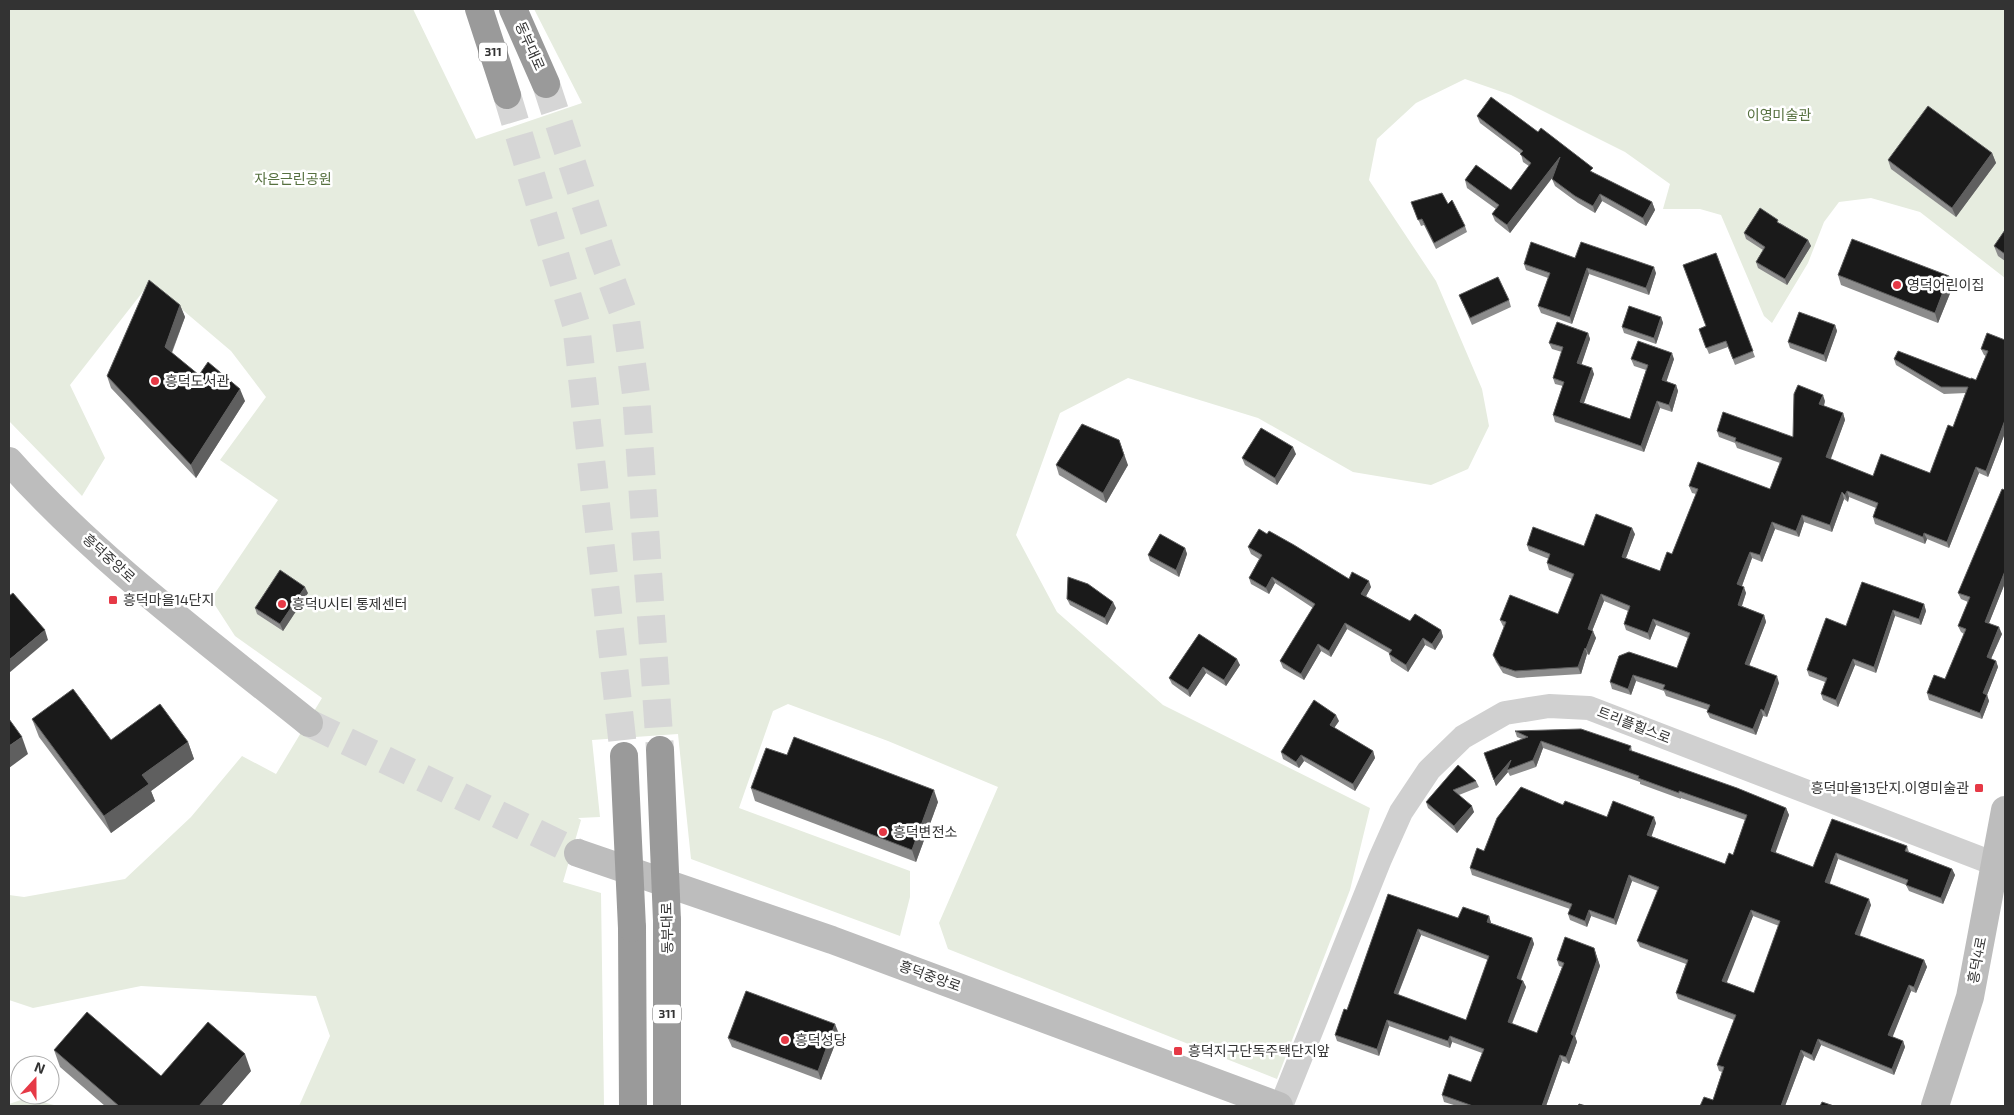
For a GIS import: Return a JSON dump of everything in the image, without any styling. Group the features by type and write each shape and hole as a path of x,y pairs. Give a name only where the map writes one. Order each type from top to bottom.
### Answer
{"highway":[{"name":"311","path":"479,9 507,95"},
{"name":"동부대로","path":"513,9 546,84"},
{"name":"동부대로","path":"660,750 667,921 667,1106"},
{"path":"624,756 632,928 633,1106"}],"street":[{"name":"흥덕중앙로","path":"9,461 42,498 159,604 309,723"},
{"name":"트리플힐스로","path":"1280,1106 1380,859 1401,812 1429,770 1463,737 1505,713 1549,706 1589,708 1995,864"},
{"name":"흥덕4로","path":"1935,1106 1970,997 2005,810"},
{"name":"흥덕중앙로","path":"578,853 832,940 1280,1106"}],"green space":[{"path":"9,9 413,9 476,139 582,103 534,9 2005,9 2005,278 1920,212 1871,198 1839,202 1824,222 1808,263 1772,323 1764,316 1721,215 1700,209 1663,209 1670,184 1625,152 1511,95 1465,79 1416,103 1377,139 1369,180 1436,281 1482,389 1489,426 1468,469 1431,485 1353,472 1258,418 1128,378 1060,413 1016,535 1057,612 1163,705 1370,808 1350,890 1277,1079 948,949 939,923 998,787 888,741 788,704 773,711 739,808 910,871 910,897 900,936 691,859 678,734 592,740 600,817 578,818 581,820 563,882 601,893 604,1106 299,1106 330,1036 316,996 141,986 33,1008 9,1000 9,895 24,897 125,879 191,817 242,756 276,774 322,698 235,636 211,599 278,500 220,460 266,397 231,351 158,289 145,289 70,385 105,458 82,496 9,421"},
{"path":"10,1105 58,1106 9,1106"}],"building":[{"path":"1491,97 1538,132 1541,128 1593,168 1590,171 1652,202 1643,218 1600,194 1593,206 1575,196 1552,179 1560,157 1507,225 1492,214 1499,205 1465,180 1476,165 1511,190 1531,163 1520,154 1523,151 1477,116"},
{"path":"1928,106 1992,153 1952,208 1888,160"},
{"path":"1442,193 1448,204 1452,200 1465,226 1434,243 1422,219 1418,220 1411,202"},
{"path":"1760,208 1778,220 1777,222 1808,240 1785,279 1756,262 1765,247 1744,233"},
{"path":"2005,230 2005,254 1994,246"},
{"name":"영덕어린이집","path":"1852,239 1949,276 1935,313 1838,275"},
{"path":"1531,242 1575,258 1581,242 1654,267 1646,288 1587,268 1570,317 1538,306 1550,273 1524,264"},
{"path":"1716,253 1753,351 1733,359 1726,341 1706,348 1699,329 1706,326 1683,265"},
{"path":"1498,277 1509,300 1470,318 1459,295"},
{"name":"흥덕도서관","path":"149,280 180,305 165,347 199,375 208,362 240,389 191,465 107,376"},
{"path":"1629,306 1661,317 1654,338 1622,327"},
{"path":"1799,312 1835,325 1824,355 1788,342"},
{"path":"1557,322 1588,333 1577,363 1592,368 1580,402 1630,419 1648,365 1631,359 1638,341 1672,353 1662,380 1676,385 1669,405 1657,401 1641,446 1553,415 1564,382 1553,378 1563,347 1549,343"},
{"path":"1987,333 2005,340 2005,420 1986,471 1976,467 1947,542 1924,533 1923,537 1873,517 1878,503 1847,491 1845,495 1842,492 1830,525 1802,515 1796,531 1772,522 1760,555 1750,552 1737,584 1744,587 1738,605 1764,615 1745,664 1777,676 1764,711 1761,709 1753,729 1707,712 1710,705 1663,689 1665,685 1633,675 1628,689 1610,682 1619,656 1629,652 1677,668 1690,633 1653,619 1648,633 1624,624 1630,606 1601,594 1588,629 1593,631 1578,667 1515,671 1500,666 1493,655 1506,622 1500,620 1510,595 1558,614 1574,574 1547,563 1550,554 1527,545 1533,527 1584,546 1596,514 1632,528 1622,557 1660,571 1667,552 1672,554 1698,489 1689,486 1698,462 1770,489 1782,458 1735,441 1736,438 1717,431 1723,412 1793,437 1794,394 1798,385 1823,395 1819,404 1843,413 1826,457 1873,476 1881,454 1930,473 1948,425 1953,427 1968,387 1941,387 1894,359 1898,351 1976,380 1988,351 1981,349"},
{"path":"1082,424 1119,440 1124,455 1103,493 1056,465"},
{"path":"1261,428 1293,447 1275,478 1242,458"},
{"path":"2002,489 2005,490 2005,571 1985,622 1999,627 1987,657 1996,661 1983,693 1987,695 1980,713 1927,693 1934,675 1945,679 1966,629 1958,626 1970,597 1958,593"},
{"path":"1259,529 1267,534 1269,531 1349,579 1352,572 1369,581 1361,594 1410,621 1415,614 1441,630 1432,644 1423,638 1406,665 1389,654 1392,650 1345,623 1329,651 1318,644 1301,674 1280,661 1315,604 1272,577 1266,588 1249,578 1262,555 1248,547"},
{"path":"1160,534 1185,548 1176,570 1148,555"},
{"name":"흥덕U시티 통제센터","path":"280,570 305,587 280,624 255,608"},
{"path":"1068,577 1088,584 1113,602 1105,618 1067,599"},
{"path":"1862,582 1924,604 1919,619 1893,610 1874,667 1853,659 1836,700 1821,694 1827,678 1807,670 1826,618 1846,626"},
{"path":"13,593 45,630 9,660 9,596"},
{"path":"1199,634 1237,659 1224,680 1203,667 1188,690 1169,678"},
{"path":"73,689 111,740 160,704 188,742 142,775 149,784 104,816 32,719"},
{"path":"1314,700 1336,715 1330,725 1373,751 1353,784 1301,755 1296,762 1281,752"},
{"path":"9,719 22,737 9,746"},
{"path":"1581,729 1631,746 1629,750 1737,788 1786,808 1771,851 1813,867 1832,819 1907,846 1905,851 1952,869 1941,898 1906,885 1908,880 1836,853 1825,882 1869,899 1855,934 1924,960 1914,987 1909,985 1888,1035 1903,1041 1892,1069 1818,1039 1812,1055 1801,1050 1781,1106 1700,1106 1704,1097 1713,1100 1724,1067 1717,1065 1736,1015 1676,993 1688,960 1637,941 1659,887 1629,875 1614,919 1589,910 1585,921 1568,914 1572,904 1470,868 1477,848 1484,851 1497,818 1521,787 1563,805 1565,801 1607,817 1613,801 1654,817 1647,835 1725,864 1729,853 1733,855 1747,815 1679,791 1679,793 1638,778 1639,776 1541,741 1533,760 1507,770 1511,760 1494,780 1484,753 1528,737 1515,731","holes":["1751,910 1780,921 1754,993 1722,981"]},
{"name":"흥덕변전소","path":"794,737 934,790 912,850 751,788 766,748 787,755"},
{"path":"1458,765 1476,781 1453,790 1472,806 1454,826 1426,802"},
{"path":"1388,894 1458,918 1463,907 1489,916 1487,922 1532,938 1517,978 1523,981 1508,1022 1537,1033 1564,963 1557,960 1565,937 1594,948 1597,960 1571,1034 1574,1036 1566,1057 1560,1055 1542,1106 1473,1106 1442,1095 1449,1074 1471,1082 1484,1049 1450,1036 1448,1041 1387,1020 1377,1049 1335,1035 1344,1009 1347,1010","holes":["1418,929 1489,956 1466,1020 1394,993"]},
{"name":"흥덕성당","path":"746,991 835,1024 818,1071 728,1038"},
{"path":"87,1012 161,1076 208,1022 245,1054 199,1106 119,1106 54,1050"},
{"path":"1822,1102 1834,1106 1820,1106"}],"tunnel":[{"path":"546,84 603,258 626,320 636,394 660,750"},
{"path":"507,95 576,324 624,756"},
{"path":"309,723 578,853"}],"place":[{"name":"영덕어린이집","path":"1897,285"},
{"name":"흥덕도서관","path":"155,381"},
{"name":"흥덕마을14단지","path":"113,600"},
{"name":"흥덕U시티 통제센터","path":"282,604"},
{"name":"흥덕마을13단지.이영미술관","path":"1979,788"},
{"name":"흥덕변전소","path":"883,832"},
{"name":"흥덕성당","path":"785,1040"},
{"name":"흥덕지구단독주택단지앞","path":"1178,1051"}],"park label":[{"name":"이영미술관","path":"1779,115"},
{"name":"자은근린공원","path":"293,179"}]}
